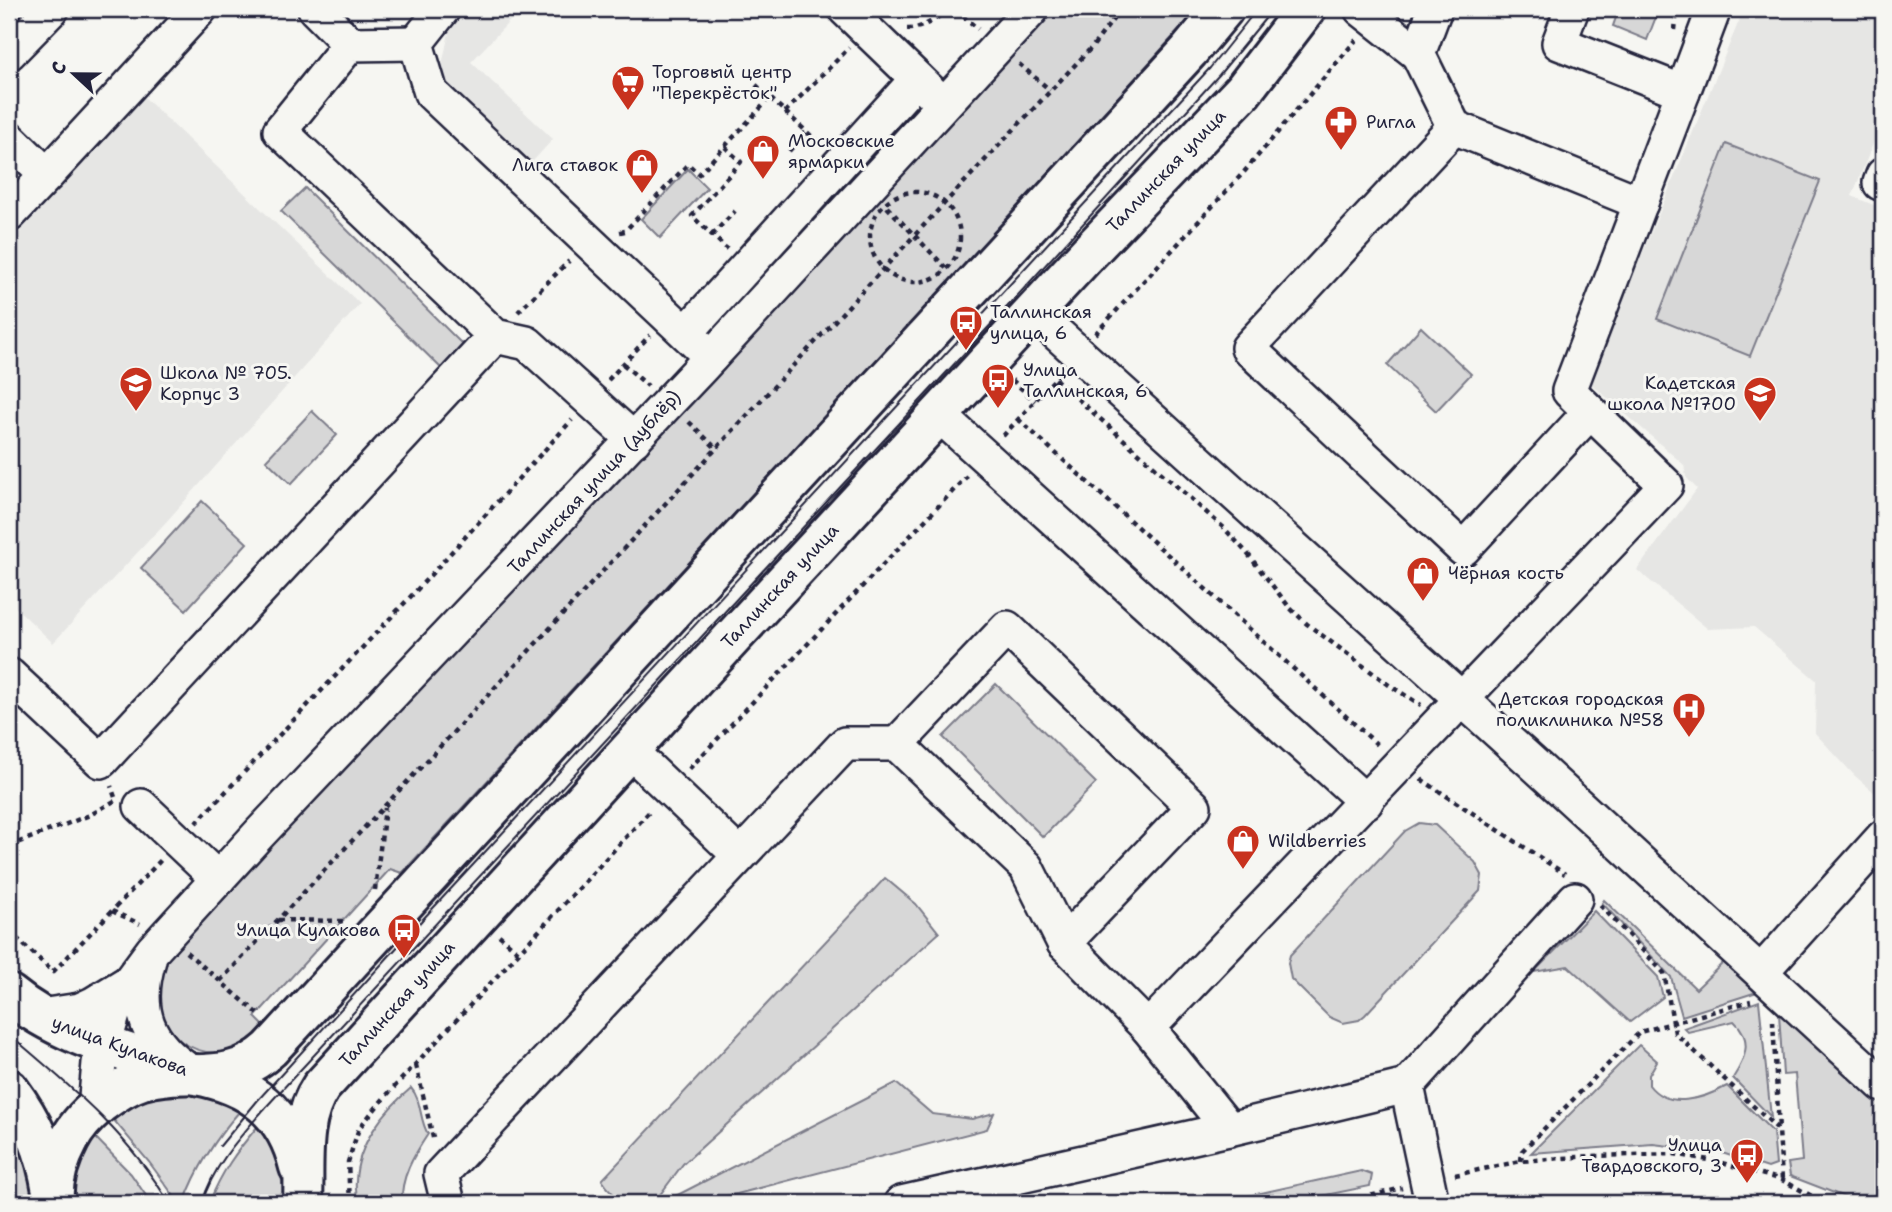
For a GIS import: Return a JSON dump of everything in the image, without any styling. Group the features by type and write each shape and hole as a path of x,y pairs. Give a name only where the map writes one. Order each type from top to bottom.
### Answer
{"main road":[{"name":"Таллинская улица","path":"53,1200 57,1171 71,1136 95,1108 115,1092 141,1080 239,1070 270,1049 1189,51 1224,9"},
{"name":"Таллинская улица","path":"305,1198 306,1122 321,1087 1033,312 1243,91 1306,9"},
{"name":"улица Кулакова","path":"9,994 65,1030 196,1075"},
{"name":"Таллинская улица","path":"196,1075 216,1079 247,1092 276,1116 292,1142 305,1198"},
{"path":"9,1089 23,1108 41,1142 48,1163 53,1200"}],"street":[{"path":"9,53 52,9"},
{"path":"9,215 200,9"},
{"path":"315,9 350,44 416,43"},
{"path":"416,43 443,9"},
{"name":"Таллинская улица (дублёр)","path":"95,1108 99,1062 114,1011 129,982 152,951 634,440 1032,9"},
{"path":"1418,54 1435,9"},
{"path":"1572,9 1559,43 1683,92"},
{"path":"1148,1028 1666,485 1569,391 1714,9"},
{"path":"1367,13 1418,54 1454,127 1641,203"},
{"path":"856,20 944,104"},
{"path":"416,43 431,93 711,357"},
{"path":"350,44 280,131 495,336 527,343 634,440"},
{"path":"676,325 746,267 918,79"},
{"path":"1454,127 1248,348 1463,549 1590,412"},
{"path":"9,138 47,175"},
{"path":"1883,175 1880,183 1883,184"},
{"path":"1033,312 1455,708 1883,1085"},
{"path":"9,675 101,761 495,336"},
{"path":"939,415 1366,802"},
{"path":"897,744 1007,628 1194,807 1064,943"},
{"path":"445,1189 739,855 845,744 897,744 1026,867 1064,943 1148,1028 1229,1129"},
{"path":"629,750 739,855"},
{"path":"141,806 218,879"},
{"path":"1768,982 1883,837"},
{"path":"901,1203 1408,1086 1581,892"},
{"name":"Таллинская улица (дублёр)","path":"152,951 143,981 142,1002 146,1025 159,1045 196,1075"},
{"name":"Таллинская улица (дублёр)","path":"40,1016 80,1010 129,982"},
{"path":"1408,1086 1430,1192"}],"path":[{"path":"756,85 785,112 856,20 914,29 949,9"},
{"path":"262,1017 220,981 1093,46 1121,9"},
{"path":"350,1203 348,1163 359,1128 670,789 985,457 1244,172 1321,84 1367,13"},
{"path":"495,336 589,241 625,231 688,164 699,174 770,98"},
{"path":"789,151 806,132"},
{"path":"725,147 741,162 692,216 746,267"},
{"path":"916,192 933,195 945,203 957,220 961,238 957,255 947,269 932,279 914,282 897,278 884,269 873,253 870,236 874,218 884,204 899,194 916,192"},
{"path":"712,235 735,211"},
{"path":"9,931 53,972 415,592 590,400 676,325"},
{"path":"1008,376 1035,401"},
{"path":"1055,379 1224,528 1290,608 1307,624 1415,702 1455,708"},
{"path":"1018,419 1399,765 1581,892 1664,973 1675,1032 1779,1130"},
{"path":"9,846 90,815 116,800 101,761"},
{"path":"374,899 385,807"},
{"path":"277,920 353,921 345,929"},
{"path":"493,930 519,952"},
{"path":"1521,1161 1522,1151 1640,1032 1674,1024 1768,982 1782,1180"},
{"path":"416,1064 445,1189"},
{"path":"1342,1203 1430,1192 1521,1161 1627,1154 1674,1154 1714,1161 1782,1180 1825,1203"}],"shaded area":[{"path":"458,9 521,9 471,62 553,139 524,171 437,88 453,14"},
{"path":"1054,9 1198,9 402,873 390,869 255,1017 265,1027 244,1043 224,1052 202,1051 175,1037 164,1024 156,1004 157,986 165,956"},
{"path":"1619,9 1659,9 1647,40 1613,26"},
{"name":"Кадетская школа №1700","path":"1744,9 1871,9 1883,13 1883,119 1852,196 1883,209 1883,783 1875,793 1855,776 1815,733 1816,680 1754,627 1708,629 1637,570 1697,489 1686,477 1684,465 1589,382"},
{"name":"Школа № 705. Корпус 3","path":"142,95 360,304 166,522 53,643 9,601 9,244"},
{"path":"1726,144 1820,181 1750,356 1657,319"},
{"path":"688,169 707,188 660,238 641,219"},
{"path":"305,188 467,349 444,371 281,211"},
{"path":"1421,327 1471,374 1436,411 1387,365"},
{"path":"312,411 337,435 291,484 266,460"},
{"path":"202,501 247,543 186,610 141,568"},
{"path":"996,684 1096,783 1043,837 943,737"},
{"path":"1419,823 1435,825 1475,862 1482,875 1480,891 1365,1015 1359,1020 1343,1023 1329,1017 1291,979 1288,963 1290,955 1405,831"},
{"path":"885,878 916,904 939,933 683,1164 656,1200 631,1201 613,1194 602,1180"},
{"path":"1604,900 1696,989 1725,961 1757,992 1682,1016 1671,977 1602,903"},
{"path":"1594,911 1658,977 1663,997 1630,1022 1568,966 1534,972"},
{"path":"1778,998 1883,1100 1883,1203 1860,1203 1790,1176 1788,1163 1802,1161 1795,1074 1783,1075"},
{"path":"1759,1001 1771,1117 1733,1078 1745,1049 1744,1035 1734,1021 1688,1032 1684,1028"},
{"path":"1639,1045 1657,1061 1649,1075 1649,1085 1666,1098 1697,1098 1727,1086 1773,1132 1776,1165 1768,1168 1719,1152 1653,1144 1531,1153"},
{"path":"896,1083 932,1114 972,1119 994,1113 987,1129 737,1194 689,1203 662,1203"},
{"path":"411,1088 417,1098 428,1134 413,1158 406,1176 402,1203 358,1203 356,1186 361,1154 382,1117"},
{"path":"187,1093 214,1098 239,1112 207,1155 184,1203 179,1203 112,1118 147,1099"},
{"path":"9,1125 28,1162 34,1203 11,1203"},
{"path":"258,1126 278,1162 283,1203 209,1203 230,1162"},
{"path":"94,1136 131,1174 151,1203 72,1203 77,1168"},
{"path":"1361,1171 1372,1175 1370,1186 1287,1203 1216,1203"}],"tram line":[{"path":"220,1146 258,1100 411,932 1210,68 1257,9"},
{"path":"202,1203 221,1163 266,1107 996,319 1219,75 1273,9"},
{"path":"9,1034 76,1092 116,1132 153,1178 169,1203"}],"place":[{"name":"Торговый центр \"Перекрёсток\"","path":"628,112"},
{"name":"Ригла","path":"1341,152"},
{"name":"Московские ярмарки","path":"763,181"},
{"name":"Лига ставок","path":"642,195"},
{"name":"Таллинская улица, 6","path":"966,352"},
{"name":"Улица Таллинская, 6","path":"998,410"},
{"name":"Школа № 705. Корпус 3","path":"136,413"},
{"name":"Кадетская школа №1700","path":"1760,423"},
{"name":"Чёрная кость","path":"1423,603"},
{"name":"Детская городская поликлиника №58","path":"1689,739"},
{"name":"Wildberries","path":"1243,871"},
{"name":"Улица Кулакова","path":"404,960"},
{"name":"Улица Твардовского, 3","path":"1747,1185"}]}
